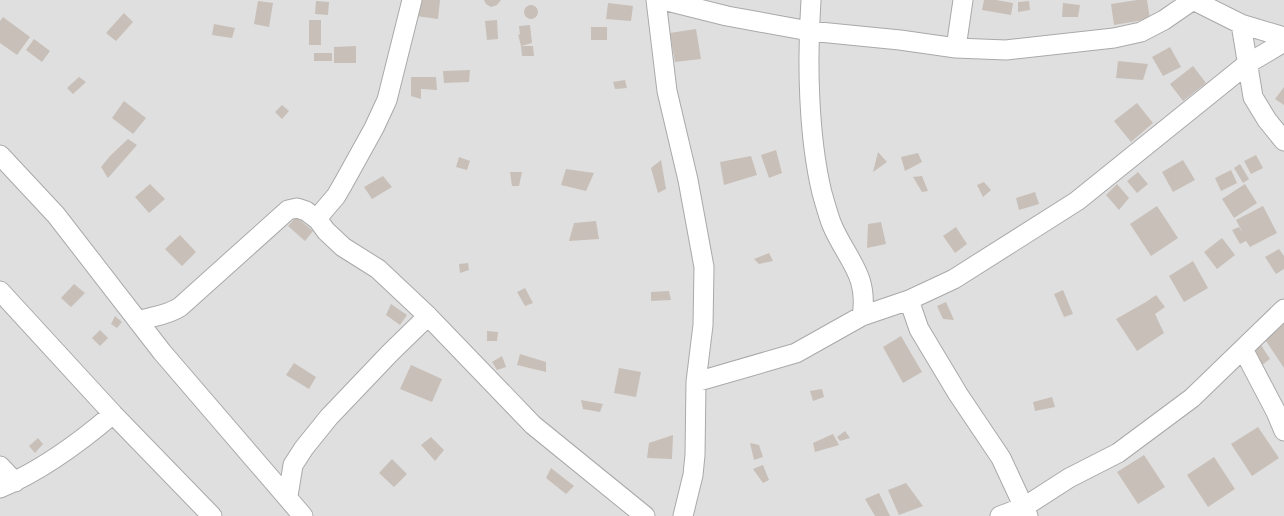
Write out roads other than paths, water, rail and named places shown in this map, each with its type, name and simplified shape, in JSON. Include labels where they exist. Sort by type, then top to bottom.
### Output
[{"type":"street","points":[[318,220],[319,216],[344,184],[387,100],[412,0]]},
{"type":"street","points":[[656,0],[667,91],[688,180],[704,267],[702,325],[696,382],[693,475],[683,516]]},
{"type":"street","points":[[662,0],[727,16],[809,30],[956,48],[1006,50],[1114,38],[1141,32],[1164,20],[1193,0],[1241,24],[1284,38]]},
{"type":"street","points":[[811,0],[809,30],[812,119],[816,163],[822,193],[832,225],[860,277],[865,301],[862,316]]},
{"type":"street","points":[[956,48],[963,0]]},
{"type":"street","points":[[1241,24],[1253,97],[1267,120],[1284,141]]},
{"type":"street","points":[[696,382],[796,353],[862,316],[909,300],[954,279],[1077,201],[1247,64],[1284,42]]},
{"type":"street","points":[[0,156],[56,215],[162,352],[288,496],[303,516]]},
{"type":"street","points":[[138,321],[149,317],[162,316],[186,303],[288,210],[297,208],[306,211],[318,220],[326,231],[343,247],[378,269],[428,316],[533,425],[645,516]]},
{"type":"street","points":[[0,291],[113,414],[212,516]]},
{"type":"street","points":[[909,300],[919,329],[958,394],[1001,458],[1026,511]]},
{"type":"street","points":[[1000,516],[1026,511],[1069,478],[1118,453],[1192,398],[1284,309]]},
{"type":"street","points":[[288,496],[293,465],[304,448],[329,417],[428,316]]},
{"type":"street","points":[[1243,349],[1284,431]]},
{"type":"street","points":[[0,466],[7,485],[46,464],[92,432],[113,414]]}]
